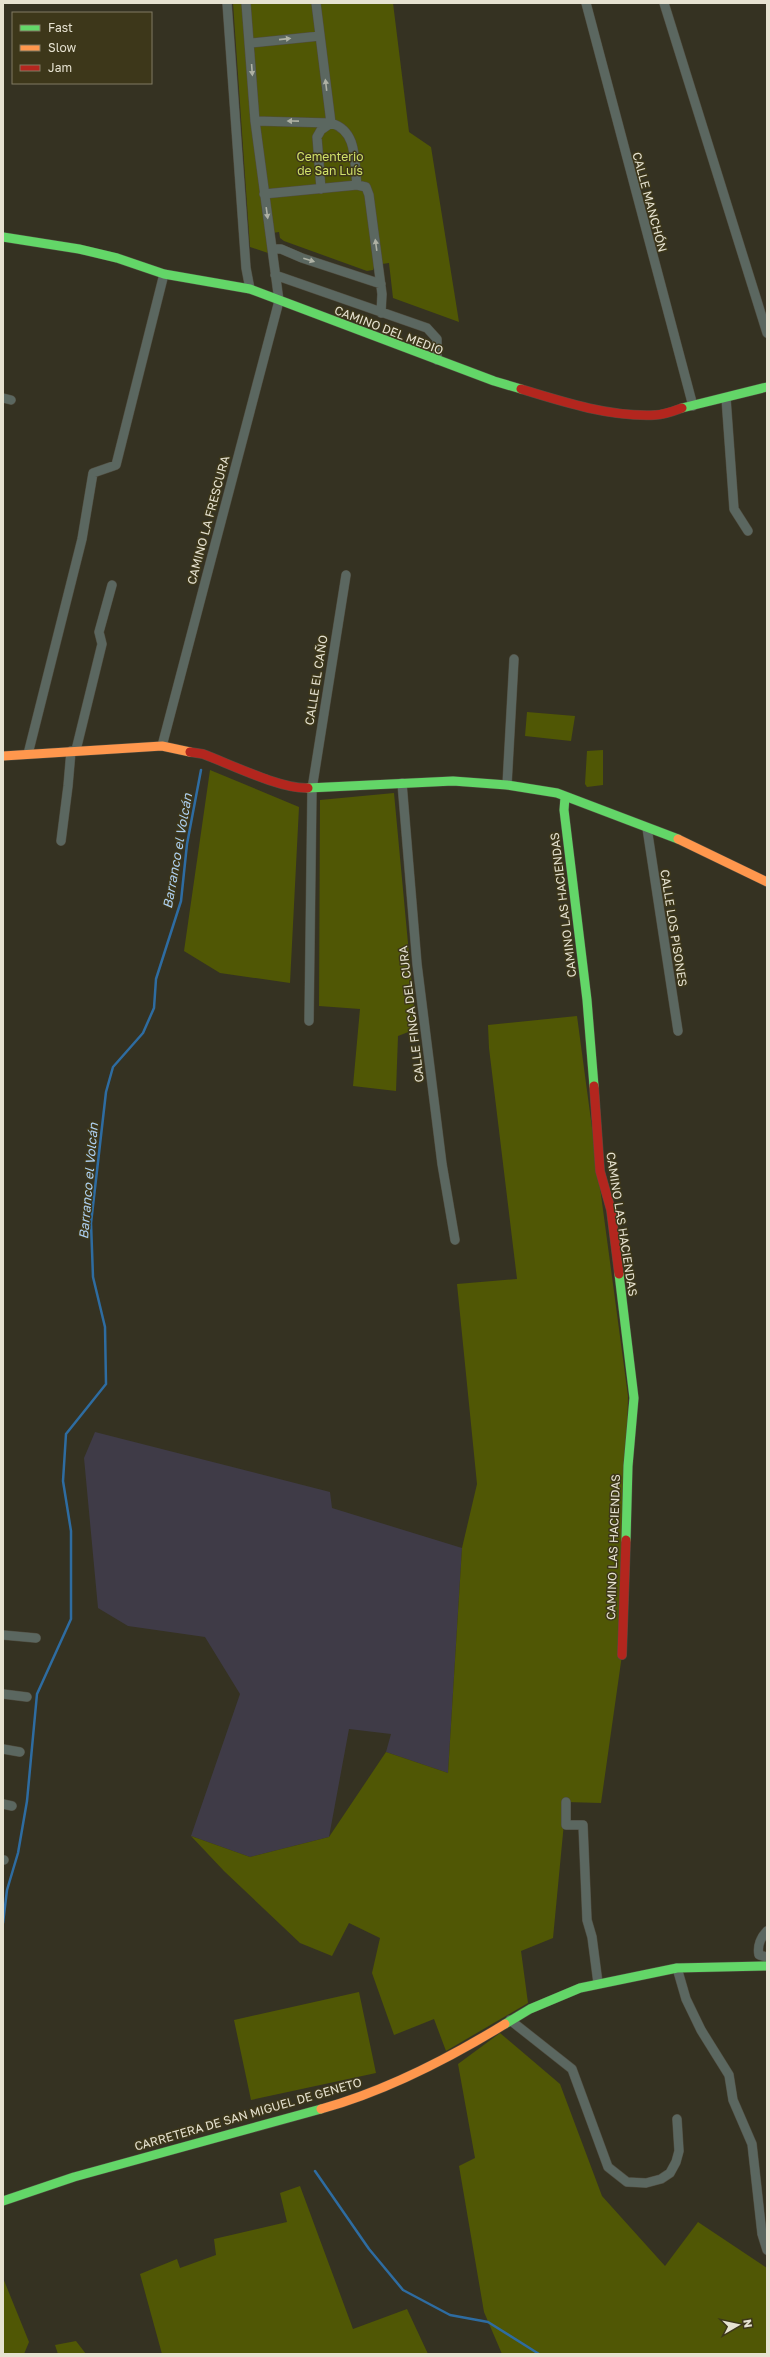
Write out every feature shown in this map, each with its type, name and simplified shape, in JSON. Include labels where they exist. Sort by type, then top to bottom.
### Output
[{"type":"street","points":[[227,3],[246,268],[250,289]]},
{"type":"street","points":[[246,3],[251,43],[256,121],[264,194],[279,301]]},
{"type":"street","points":[[316,3],[331,123]]},
{"type":"street","name":"CALLE MANCHÓN","points":[[586,3],[693,406]]},
{"type":"street","points":[[664,3],[767,333]]},
{"type":"street","points":[[251,43],[320,36]]},
{"type":"street","points":[[256,121],[331,123],[344,128],[351,139],[357,185]]},
{"type":"street","points":[[321,189],[317,137],[320,130],[331,123]]},
{"type":"street","points":[[264,194],[357,185],[366,187],[369,195],[381,284],[381,313]]},
{"type":"street","name":"CAMINO DEL MEDIO","points":[[3,237],[79,249],[117,258],[164,274],[250,289],[437,360],[529,393],[563,402],[620,413],[656,415],[767,387]]},
{"type":"street","points":[[272,249],[281,249],[302,258],[381,284]]},
{"type":"street","points":[[28,754],[82,539],[93,473],[116,465],[164,274]]},
{"type":"street","points":[[275,275],[427,328],[434,333],[437,339],[437,360]]},
{"type":"street","name":"CAMINO LA FRESCURA","points":[[162,746],[279,301]]},
{"type":"street","points":[[726,398],[734,509],[748,531]]},
{"type":"street","name":"CALLE EL CAÑO","points":[[309,1021],[312,789],[346,575]]},
{"type":"street","points":[[61,841],[73,751],[102,644],[99,632],[112,585]]},
{"type":"street","points":[[507,785],[514,660]]},
{"type":"street","points":[[3,756],[162,746],[203,754],[278,782],[312,789],[453,781],[534,788],[565,797],[691,844],[767,882]]},
{"type":"street","name":"CALLE FINCA DEL CURA","points":[[402,783],[417,964],[442,1164],[455,1240]]},
{"type":"street","name":"CAMINO LAS HACIENDAS","points":[[565,797],[564,810],[587,1000],[600,1171],[611,1210],[634,1398],[628,1466],[622,1655]]},
{"type":"street","name":"CALLE LOS PISONES","points":[[647,828],[678,1031]]},
{"type":"street","points":[[3,1635],[36,1638]]},
{"type":"street","points":[[3,1694],[27,1697]]},
{"type":"street","points":[[3,1749],[20,1752]]},
{"type":"street","points":[[566,1802],[566,1825],[583,1825],[586,1920],[592,1937],[598,1984]]},
{"type":"street","points":[[767,1931],[761,1938],[758,1951],[759,1955],[767,1957]]},
{"type":"street","name":"CARRETERA DE SAN MIGUEL DE GENETO","points":[[3,2201],[74,2177],[345,2102],[417,2072],[478,2041],[510,2020],[552,1998],[598,1984],[677,1968],[767,1966]]},
{"type":"street","points":[[677,1968],[686,1999],[698,2024],[728,2075],[733,2100],[752,2144],[762,2234],[767,2250]]},
{"type":"street","points":[[510,2020],[572,2069],[608,2168],[627,2182],[646,2183],[661,2179],[670,2173],[676,2162],[679,2151],[677,2119]]},
{"type":"shaded area","points":[[95,1432],[330,1492],[332,1508],[462,1548],[448,1773],[386,1752],[391,1734],[349,1729],[329,1837],[250,1857],[191,1836],[240,1694],[205,1637],[128,1626],[98,1608],[84,1458]]},
{"type":"green space","name":"Cementerio de San Luís","points":[[233,3],[393,3],[409,132],[431,147],[459,322],[393,298],[389,263],[375,265],[373,270],[367,271],[284,241],[280,238],[279,232],[266,234],[268,253],[250,247]]},
{"type":"green space","points":[[527,712],[575,716],[571,741],[525,736]]},
{"type":"green space","points":[[603,750],[603,785],[587,787],[585,784],[587,751]]},
{"type":"green space","points":[[210,770],[299,807],[290,983],[220,973],[184,951]]},
{"type":"green space","points":[[394,793],[416,1029],[398,1036],[396,1091],[353,1086],[360,1009],[319,1006],[320,800]]},
{"type":"green space","points":[[577,1016],[628,1396],[622,1655],[601,1803],[566,1802],[553,1938],[521,1951],[528,2003],[446,2051],[434,2019],[394,2035],[372,1973],[380,1938],[349,1923],[332,1956],[300,1943],[224,1871],[191,1836],[250,1857],[329,1837],[386,1752],[448,1773],[462,1548],[477,1484],[457,1284],[517,1279],[489,1048],[488,1025]]},
{"type":"green space","points":[[359,1992],[376,2073],[251,2100],[234,2020]]},
{"type":"green space","points":[[500,2033],[560,2084],[602,2196],[665,2266],[698,2222],[767,2268],[767,2354],[502,2354],[484,2312],[459,2166],[475,2158],[458,2064]]},
{"type":"green space","points":[[300,2186],[353,2329],[407,2309],[428,2354],[162,2354],[140,2274],[177,2259],[180,2268],[216,2255],[214,2239],[287,2222],[280,2193]]},
{"type":"green space","points":[[3,2278],[29,2342],[24,2354],[3,2354]]},
{"type":"green space","points":[[76,2341],[86,2354],[58,2354],[55,2345]]},
{"type":"waterway","name":"Barranco el Volcán","points":[[3,1923],[7,1890],[18,1853],[27,1801],[37,1694],[71,1619],[71,1531],[63,1481],[66,1434],[106,1384],[105,1327],[93,1277],[91,1223],[106,1092],[113,1067],[143,1033],[154,1008],[156,979],[181,901],[187,844],[201,770]]},
{"type":"waterway","points":[[315,2171],[369,2249],[403,2290],[450,2315],[488,2322],[539,2354]]},
{"type":"traffic: fast","points":[[3,237],[79,249],[117,258],[164,274],[250,289],[494,381],[521,389]]},
{"type":"traffic: fast","points":[[682,408],[767,387]]},
{"type":"traffic: fast","points":[[308,788],[453,781],[507,785],[557,793],[678,839]]},
{"type":"traffic: fast","points":[[565,797],[564,810],[587,1000],[594,1086]]},
{"type":"traffic: fast","points":[[619,1274],[634,1398],[628,1466],[626,1540]]},
{"type":"traffic: fast","points":[[505,2024],[530,2009],[580,1988],[677,1968],[767,1966]]},
{"type":"traffic: fast","points":[[3,2201],[74,2177],[321,2109]]},
{"type":"traffic: slow","points":[[3,756],[162,746],[190,752]]},
{"type":"traffic: slow","points":[[678,839],[767,882]]},
{"type":"traffic: slow","points":[[321,2109],[369,2093],[416,2073],[461,2050],[505,2024]]},
{"type":"traffic: jam","points":[[521,389],[587,408],[621,414],[658,415],[682,408]]},
{"type":"traffic: jam","points":[[190,752],[203,754],[284,785],[308,788]]},
{"type":"traffic: jam","points":[[594,1086],[600,1171],[611,1210],[619,1274]]},
{"type":"traffic: jam","points":[[622,1655],[626,1540]]}]
